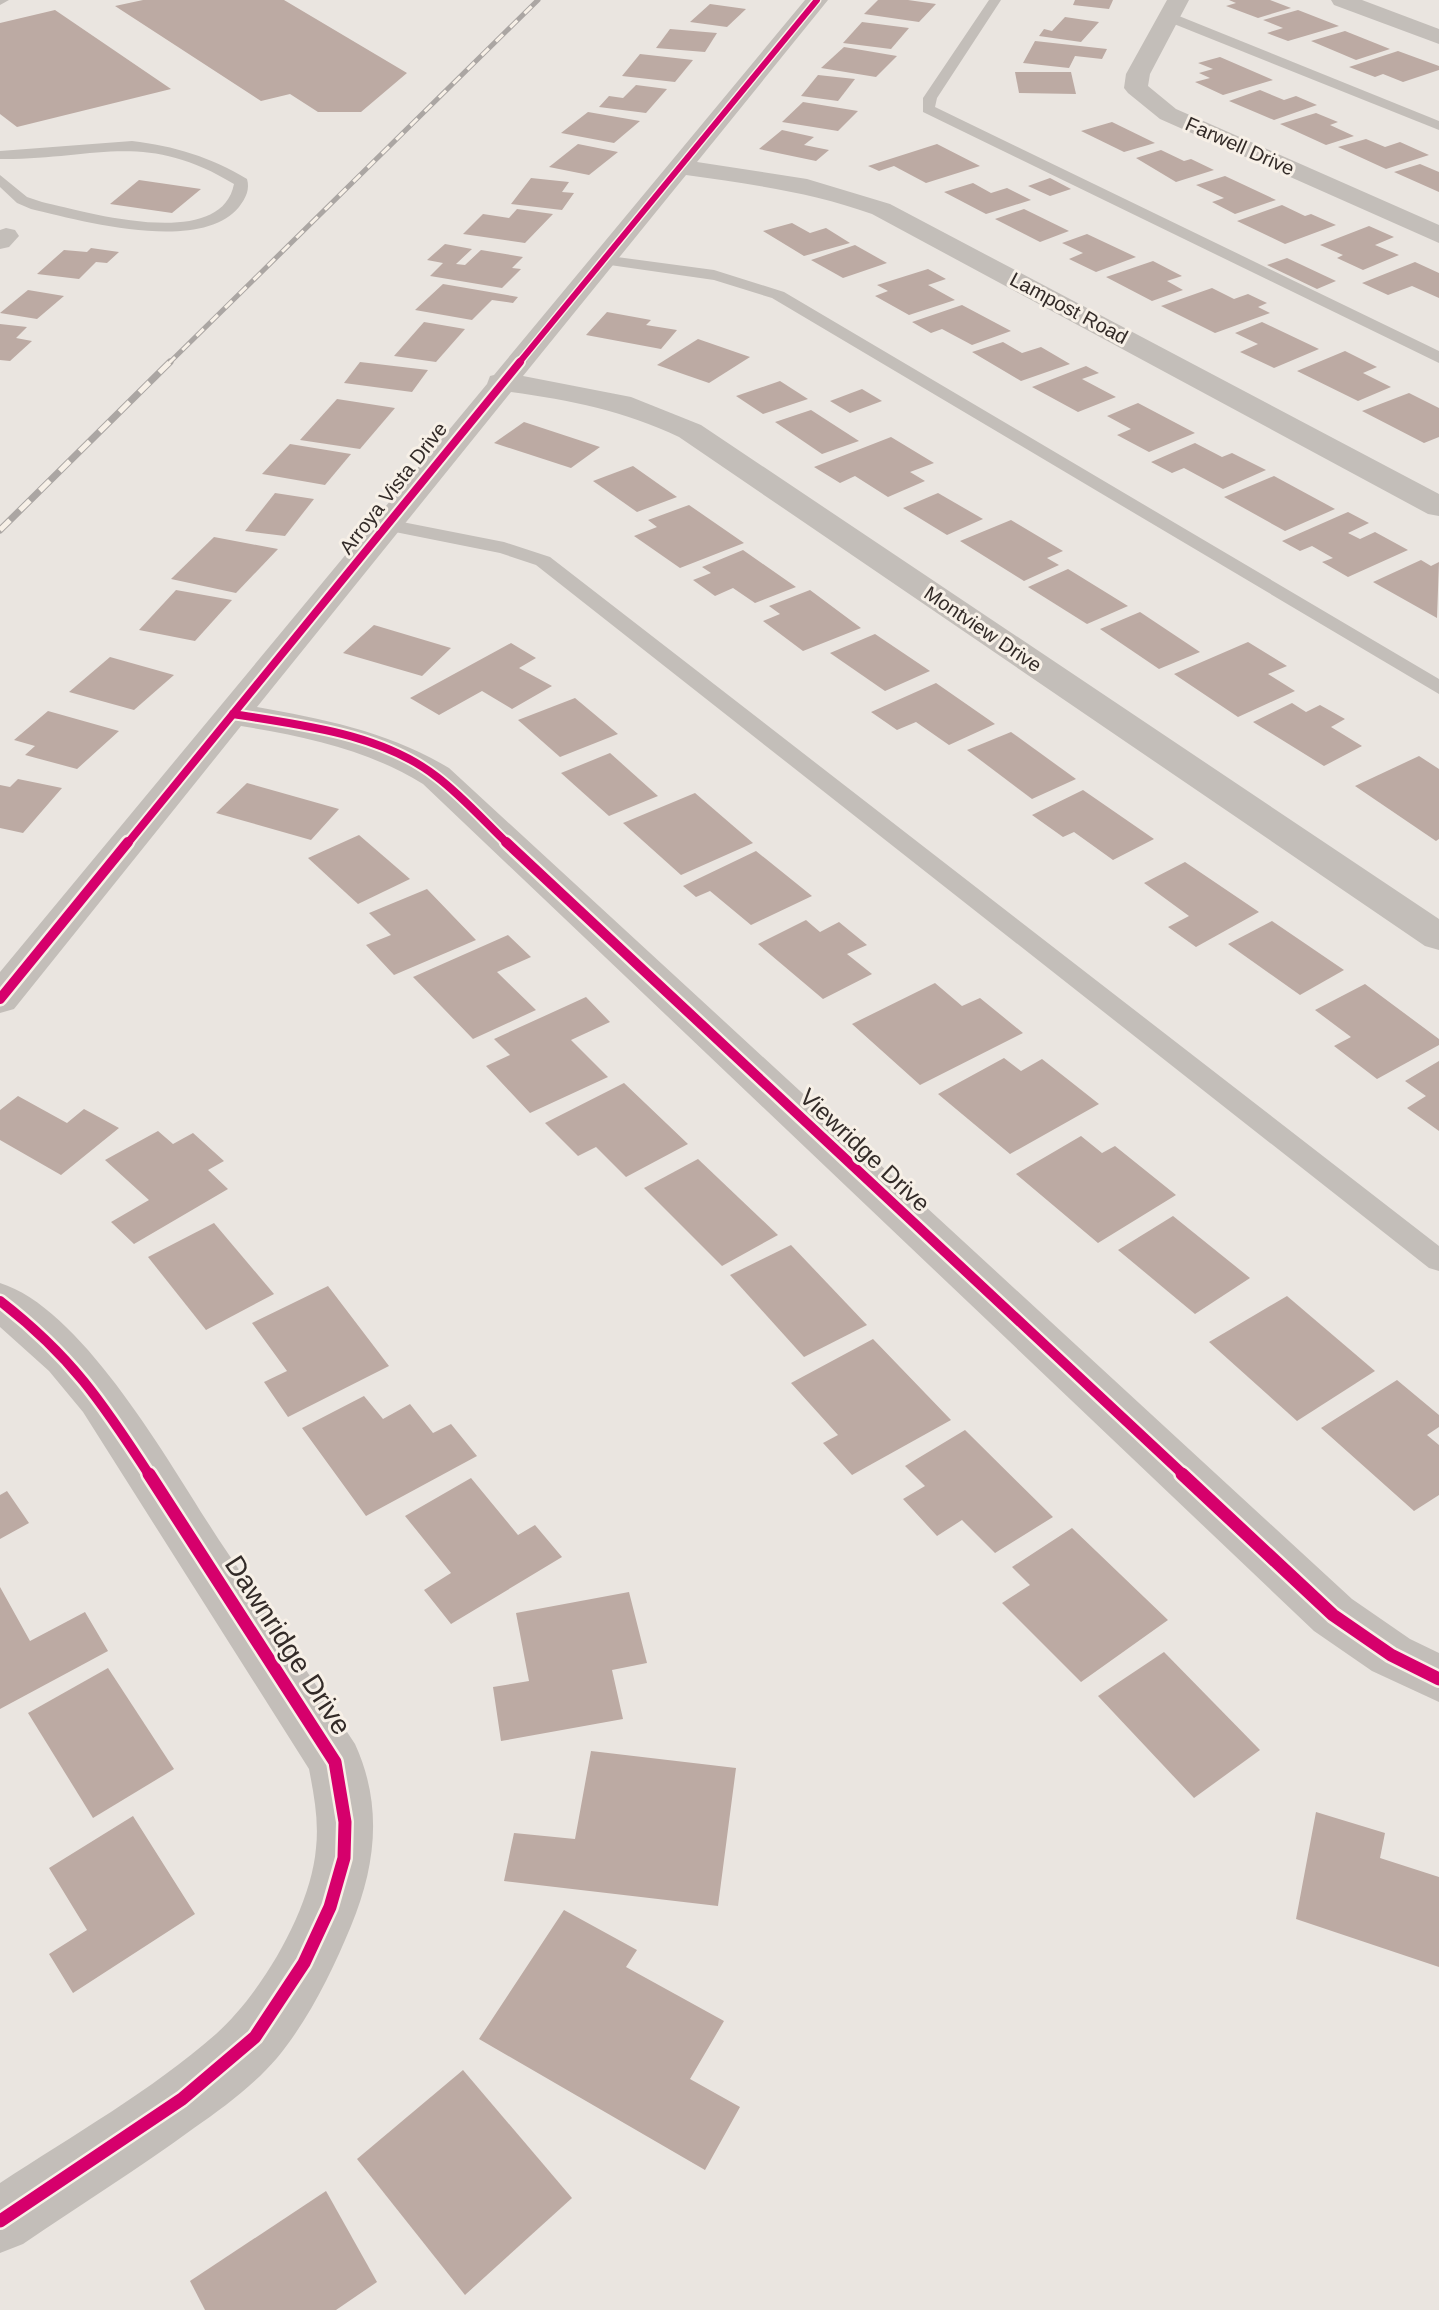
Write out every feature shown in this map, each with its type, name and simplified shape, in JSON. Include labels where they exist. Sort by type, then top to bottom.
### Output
[{"type":"street","name":"Arroya Vista Drive","points":[[0,999],[500,382],[817,0]]},
{"type":"street","points":[[1342,0],[1439,37]]},
{"type":"street","name":"Farwell Drive","points":[[1174,8],[1138,74],[1136,88],[1149,101],[1168,114],[1439,235]]},
{"type":"street","name":"Lampost Road","points":[[679,167],[797,183],[844,194],[881,209],[1439,507]]},
{"type":"street","name":"Montview Drive","points":[[500,382],[576,391],[619,401],[657,414],[690,431],[1439,937]]},
{"type":"street","name":"Viewridge Drive","points":[[233,714],[307,727],[379,745],[436,776],[1333,1615],[1391,1655],[1439,1679]]},
{"type":"street","name":"Dawnridge Drive","points":[[0,1301],[47,1337],[75,1366],[100,1399],[335,1762],[345,1805],[344,1858],[320,1931],[287,1993],[241,2052],[180,2099],[0,2221]]},
{"type":"lane","points":[[995,0],[930,98],[928,109],[1439,358]]},
{"type":"lane","points":[[1174,8],[1439,126]]},
{"type":"lane","points":[[0,155],[95,146],[153,148],[222,168],[242,182],[242,196],[235,205],[219,215],[191,224],[154,228],[42,206],[21,199],[0,179]]},
{"type":"lane","points":[[602,260],[729,277],[753,283],[778,295],[1439,688]]},
{"type":"lane","points":[[387,525],[504,548],[543,561],[1439,1261]]},
{"type":"building","points":[[143,0],[284,0],[407,73],[361,112],[318,112],[290,94],[261,101],[115,6]]},
{"type":"building","points":[[878,0],[936,4],[919,22],[864,14]]},
{"type":"building","points":[[1075,0],[1113,0],[1109,9],[1073,5]]},
{"type":"building","points":[[1229,0],[1270,0],[1291,8],[1258,18],[1226,6],[1236,3]]},
{"type":"building","points":[[710,4],[746,9],[727,27],[690,22]]},
{"type":"building","points":[[55,10],[171,89],[17,127],[0,114],[0,23]]},
{"type":"building","points":[[1298,10],[1339,26],[1288,41],[1267,33],[1283,28],[1263,20]]},
{"type":"building","points":[[1065,17],[1099,22],[1081,42],[1039,36],[1044,29],[1052,31]]},
{"type":"building","points":[[862,22],[909,28],[891,49],[843,43]]},
{"type":"building","points":[[670,29],[717,33],[705,52],[656,48]]},
{"type":"building","points":[[1345,31],[1390,49],[1356,60],[1311,41]]},
{"type":"building","points":[[1035,41],[1107,49],[1102,59],[1075,56],[1069,68],[1023,63]]},
{"type":"building","points":[[844,47],[897,56],[876,77],[821,68]]},
{"type":"building","points":[[1398,51],[1439,66],[1439,70],[1403,82],[1383,74],[1375,77],[1349,67]]},
{"type":"building","points":[[640,54],[693,60],[675,82],[622,76]]},
{"type":"building","points":[[1220,57],[1273,80],[1223,95],[1195,82],[1210,78],[1199,73],[1213,69],[1198,63]]},
{"type":"building","points":[[1015,72],[1071,72],[1076,94],[1019,93]]},
{"type":"building","points":[[818,75],[855,79],[838,101],[801,96]]},
{"type":"building","points":[[636,85],[667,89],[646,113],[599,107],[609,96],[623,98]]},
{"type":"building","points":[[1260,90],[1284,100],[1296,96],[1317,105],[1274,120],[1229,101]]},
{"type":"building","points":[[803,102],[858,111],[838,131],[782,122]]},
{"type":"building","points":[[588,112],[640,121],[614,143],[561,133]]},
{"type":"building","points":[[1316,113],[1338,122],[1330,125],[1354,136],[1326,145],[1280,124]]},
{"type":"building","points":[[1112,122],[1155,143],[1124,152],[1081,131]]},
{"type":"building","points":[[782,130],[814,137],[804,145],[829,150],[816,161],[759,149]]},
{"type":"building","points":[[1366,139],[1385,147],[1400,142],[1429,155],[1386,169],[1338,147]]},
{"type":"building","points":[[578,144],[618,152],[589,175],[549,167]]},
{"type":"building","points":[[937,144],[980,166],[926,183],[894,166],[879,171],[868,166]]},
{"type":"building","points":[[1161,150],[1214,170],[1176,182],[1136,158]]},
{"type":"building","points":[[1420,164],[1439,172],[1439,192],[1394,172]]},
{"type":"building","points":[[1225,176],[1276,200],[1235,214],[1212,202],[1224,198],[1196,185]]},
{"type":"building","points":[[531,178],[569,182],[562,192],[574,193],[562,210],[511,204]]},
{"type":"building","points":[[1050,178],[1071,189],[1050,196],[1028,186]]},
{"type":"building","points":[[139,180],[201,189],[172,213],[110,204]]},
{"type":"building","points":[[973,183],[991,193],[1007,188],[1031,200],[986,214],[944,192]]},
{"type":"building","points":[[1282,205],[1336,225],[1285,244],[1237,221]]},
{"type":"building","points":[[517,209],[553,214],[525,243],[463,234],[483,214],[509,218]]},
{"type":"building","points":[[1024,209],[1069,231],[1040,242],[995,219]]},
{"type":"building","points":[[792,223],[810,233],[826,228],[850,243],[804,256],[763,231]]},
{"type":"building","points":[[1369,226],[1394,237],[1375,245],[1399,255],[1363,270],[1337,258],[1343,255],[1320,245]]},
{"type":"building","points":[[1087,234],[1136,257],[1096,272],[1069,259],[1083,253],[1062,243]]},
{"type":"building","points":[[445,244],[472,249],[456,264],[465,265],[481,250],[523,257],[512,268],[521,269],[502,288],[430,276],[443,263],[427,260]]},
{"type":"building","points":[[855,245],[887,263],[843,278],[811,260]]},
{"type":"building","points":[[91,248],[119,252],[107,263],[96,262],[79,279],[37,274],[64,250],[87,252]]},
{"type":"building","points":[[1287,258],[1336,281],[1317,289],[1267,265]]},
{"type":"building","points":[[1153,261],[1182,276],[1167,281],[1183,290],[1152,301],[1106,277]]},
{"type":"building","points":[[1415,262],[1439,273],[1439,298],[1412,286],[1388,295],[1362,283]]},
{"type":"building","points":[[928,269],[946,279],[928,285],[955,300],[909,315],[875,296],[888,291],[877,285]]},
{"type":"building","points":[[443,284],[518,297],[513,303],[492,300],[472,320],[415,310]]},
{"type":"building","points":[[1212,288],[1234,299],[1248,294],[1267,303],[1258,307],[1270,313],[1215,333],[1161,306]]},
{"type":"building","points":[[28,290],[64,296],[37,319],[0,313]]},
{"type":"building","points":[[962,305],[1011,331],[972,345],[942,329],[931,333],[912,322]]},
{"type":"building","points":[[607,312],[651,320],[646,325],[677,330],[661,349],[586,335]]},
{"type":"building","points":[[424,322],[465,329],[436,362],[394,356]]},
{"type":"building","points":[[1262,322],[1319,349],[1274,368],[1240,352],[1258,344],[1235,333]]},
{"type":"building","points":[[0,324],[27,327],[16,338],[32,341],[10,361],[0,360]]},
{"type":"building","points":[[698,339],[750,357],[709,383],[657,365]]},
{"type":"building","points":[[1003,342],[1022,353],[1041,347],[1070,364],[1021,381],[972,352]]},
{"type":"building","points":[[1345,351],[1377,367],[1363,373],[1391,387],[1358,401],[1297,371]]},
{"type":"building","points":[[360,362],[428,370],[412,392],[344,383]]},
{"type":"building","points":[[1086,366],[1099,373],[1082,379],[1116,397],[1078,412],[1032,387]]},
{"type":"building","points":[[780,381],[808,399],[763,414],[736,396]]},
{"type":"building","points":[[862,389],[882,401],[850,413],[830,401]]},
{"type":"building","points":[[1409,393],[1439,408],[1439,437],[1424,443],[1362,411]]},
{"type":"building","points":[[337,399],[395,408],[360,449],[300,440]]},
{"type":"building","points":[[1138,403],[1195,433],[1149,452],[1117,435],[1131,429],[1107,416]]},
{"type":"building","points":[[811,410],[859,441],[822,454],[775,422]]},
{"type":"building","points":[[524,422],[600,447],[571,468],[494,443]]},
{"type":"building","points":[[891,437],[934,463],[910,472],[925,481],[888,497],[855,476],[840,483],[814,467]]},
{"type":"building","points":[[1195,443],[1222,457],[1232,453],[1266,470],[1223,489],[1184,468],[1172,473],[1151,462]]},
{"type":"building","points":[[290,444],[351,454],[325,485],[262,474]]},
{"type":"building","points":[[633,466],[677,497],[637,512],[593,481]]},
{"type":"building","points":[[1274,476],[1335,509],[1285,531],[1224,497]]},
{"type":"building","points":[[275,493],[314,499],[285,536],[245,531]]},
{"type":"building","points":[[938,493],[983,519],[947,535],[903,508]]},
{"type":"building","points":[[689,505],[744,543],[680,568],[634,536],[657,527],[648,520]]},
{"type":"building","points":[[1348,512],[1369,523],[1348,533],[1360,539],[1375,532],[1408,550],[1348,577],[1322,562],[1333,558],[1312,546],[1300,551],[1282,541]]},
{"type":"building","points":[[1011,520],[1063,551],[1047,558],[1059,565],[1024,581],[960,541]]},
{"type":"building","points":[[214,537],[278,549],[236,593],[171,579]]},
{"type":"building","points":[[743,550],[796,587],[755,603],[733,588],[715,596],[693,580],[711,573],[702,567]]},
{"type":"building","points":[[1421,560],[1431,566],[1439,562],[1437,618],[1373,582]]},
{"type":"building","points":[[1068,569],[1128,606],[1087,624],[1028,587]]},
{"type":"building","points":[[176,590],[232,600],[195,641],[139,630]]},
{"type":"building","points":[[810,590],[861,628],[803,651],[763,621],[780,614],[769,606]]},
{"type":"building","points":[[1140,612],[1200,652],[1159,669],[1100,629]]},
{"type":"building","points":[[374,625],[451,648],[422,676],[343,653]]},
{"type":"building","points":[[875,634],[930,671],[885,691],[830,653]]},
{"type":"building","points":[[1248,642],[1287,666],[1268,674],[1295,691],[1238,717],[1174,674]]},
{"type":"building","points":[[511,643],[536,658],[519,668],[552,686],[512,709],[482,691],[439,715],[410,698]]},
{"type":"building","points":[[110,657],[174,675],[134,710],[69,692]]},
{"type":"building","points":[[936,683],[995,724],[949,745],[916,722],[897,730],[871,712]]},
{"type":"building","points":[[575,698],[618,734],[560,757],[518,720]]},
{"type":"building","points":[[1292,703],[1306,712],[1320,705],[1345,719],[1331,727],[1362,746],[1324,766],[1253,722]]},
{"type":"building","points":[[48,711],[119,731],[77,769],[25,755],[35,746],[14,740]]},
{"type":"building","points":[[1011,732],[1076,779],[1032,799],[967,750]]},
{"type":"building","points":[[610,753],[658,796],[609,816],[561,773]]},
{"type":"building","points":[[1419,756],[1439,769],[1439,839],[1436,841],[1355,786]]},
{"type":"building","points":[[18,779],[62,788],[23,833],[0,828],[0,785],[10,787]]},
{"type":"building","points":[[247,783],[339,809],[311,840],[216,813]]},
{"type":"building","points":[[1083,790],[1154,839],[1113,860],[1074,832],[1063,837],[1032,815]]},
{"type":"building","points":[[695,793],[753,843],[681,875],[623,823]]},
{"type":"building","points":[[359,835],[410,879],[358,904],[308,858]]},
{"type":"building","points":[[756,851],[812,896],[751,925],[710,891],[696,897],[683,886]]},
{"type":"building","points":[[1185,862],[1259,912],[1196,947],[1168,927],[1189,916],[1144,883]]},
{"type":"building","points":[[427,889],[476,940],[394,975],[366,945],[391,935],[369,913]]},
{"type":"building","points":[[806,920],[820,932],[839,922],[867,945],[847,954],[872,974],[823,999],[758,944]]},
{"type":"building","points":[[1272,921],[1344,970],[1300,995],[1228,944]]},
{"type":"building","points":[[508,935],[531,957],[497,972],[536,1010],[473,1039],[413,977]]},
{"type":"building","points":[[935,983],[962,1006],[980,998],[1023,1033],[920,1085],[852,1024]]},
{"type":"building","points":[[1365,984],[1439,1039],[1439,1045],[1377,1079],[1334,1046],[1351,1037],[1315,1010]]},
{"type":"building","points":[[586,997],[610,1022],[571,1040],[608,1077],[530,1113],[486,1066],[510,1055],[494,1039]]},
{"type":"building","points":[[1004,1058],[1021,1071],[1042,1059],[1099,1104],[1010,1154],[938,1094]]},
{"type":"building","points":[[1439,1061],[1439,1131],[1407,1108],[1426,1096],[1405,1081]]},
{"type":"building","points":[[624,1083],[688,1144],[626,1177],[596,1147],[578,1156],[545,1123]]},
{"type":"building","points":[[18,1096],[67,1123],[84,1109],[119,1128],[61,1175],[0,1140],[0,1110]]},
{"type":"building","points":[[158,1131],[173,1144],[193,1133],[224,1161],[208,1170],[228,1189],[134,1244],[111,1222],[149,1200],[105,1160]]},
{"type":"building","points":[[1081,1136],[1102,1153],[1115,1146],[1176,1195],[1098,1243],[1016,1174]]},
{"type":"building","points":[[698,1159],[778,1235],[722,1266],[644,1188]]},
{"type":"building","points":[[1173,1216],[1250,1278],[1195,1314],[1118,1250]]},
{"type":"building","points":[[214,1223],[274,1294],[206,1330],[148,1257]]},
{"type":"building","points":[[791,1245],[867,1325],[804,1357],[730,1275]]},
{"type":"building","points":[[328,1286],[389,1366],[288,1417],[264,1382],[287,1371],[252,1323]]},
{"type":"building","points":[[1287,1296],[1375,1371],[1297,1421],[1209,1342]]},
{"type":"building","points":[[873,1339],[951,1420],[852,1475],[823,1443],[838,1435],[791,1383]]},
{"type":"building","points":[[1397,1380],[1439,1415],[1439,1427],[1427,1435],[1439,1445],[1439,1495],[1414,1511],[1321,1428]]},
{"type":"building","points":[[364,1396],[383,1419],[410,1404],[433,1433],[451,1424],[477,1456],[366,1516],[302,1428]]},
{"type":"building","points":[[965,1430],[1053,1517],[995,1553],[962,1520],[937,1536],[903,1499],[925,1486],[905,1466]]},
{"type":"building","points":[[471,1478],[518,1535],[535,1525],[562,1557],[451,1624],[424,1590],[451,1573],[405,1516]]},
{"type":"building","points":[[7,1491],[29,1523],[0,1539],[0,1495]]},
{"type":"building","points":[[1072,1528],[1168,1620],[1081,1682],[1002,1603],[1030,1585],[1012,1567]]},
{"type":"building","points":[[0,1587],[30,1641],[85,1612],[108,1651],[0,1709]]},
{"type":"building","points":[[629,1592],[647,1663],[612,1670],[623,1719],[501,1741],[493,1687],[529,1681],[516,1613]]},
{"type":"building","points":[[1164,1652],[1260,1750],[1194,1798],[1098,1696]]},
{"type":"building","points":[[108,1668],[174,1769],[93,1818],[28,1713]]},
{"type":"building","points":[[591,1751],[736,1768],[718,1906],[504,1881],[514,1833],[575,1839]]},
{"type":"building","points":[[1316,1812],[1385,1833],[1380,1858],[1439,1877],[1439,1967],[1296,1919]]},
{"type":"building","points":[[133,1816],[195,1914],[73,1993],[49,1954],[87,1930],[49,1868]]},
{"type":"building","points":[[564,1910],[637,1950],[626,1967],[724,2021],[690,2079],[740,2107],[705,2170],[479,2039]]},
{"type":"building","points":[[463,2070],[572,2198],[465,2295],[357,2159]]},
{"type":"building","points":[[326,2191],[377,2282],[336,2310],[205,2310],[190,2281]]},
{"type":"railway","points":[[168,364],[538,0]]},
{"type":"railway","points":[[0,530],[170,362]]},
{"type":"cycle path","points":[[0,999],[817,0]]},
{"type":"cycle path","points":[[233,714],[339,734],[389,751],[436,776],[1333,1615],[1391,1655],[1439,1679]]},
{"type":"cycle path","points":[[0,1301],[54,1346],[100,1399],[335,1762],[346,1834],[339,1881],[318,1934],[288,1990],[255,2037],[239,2054],[182,2099],[0,2221]]}]
